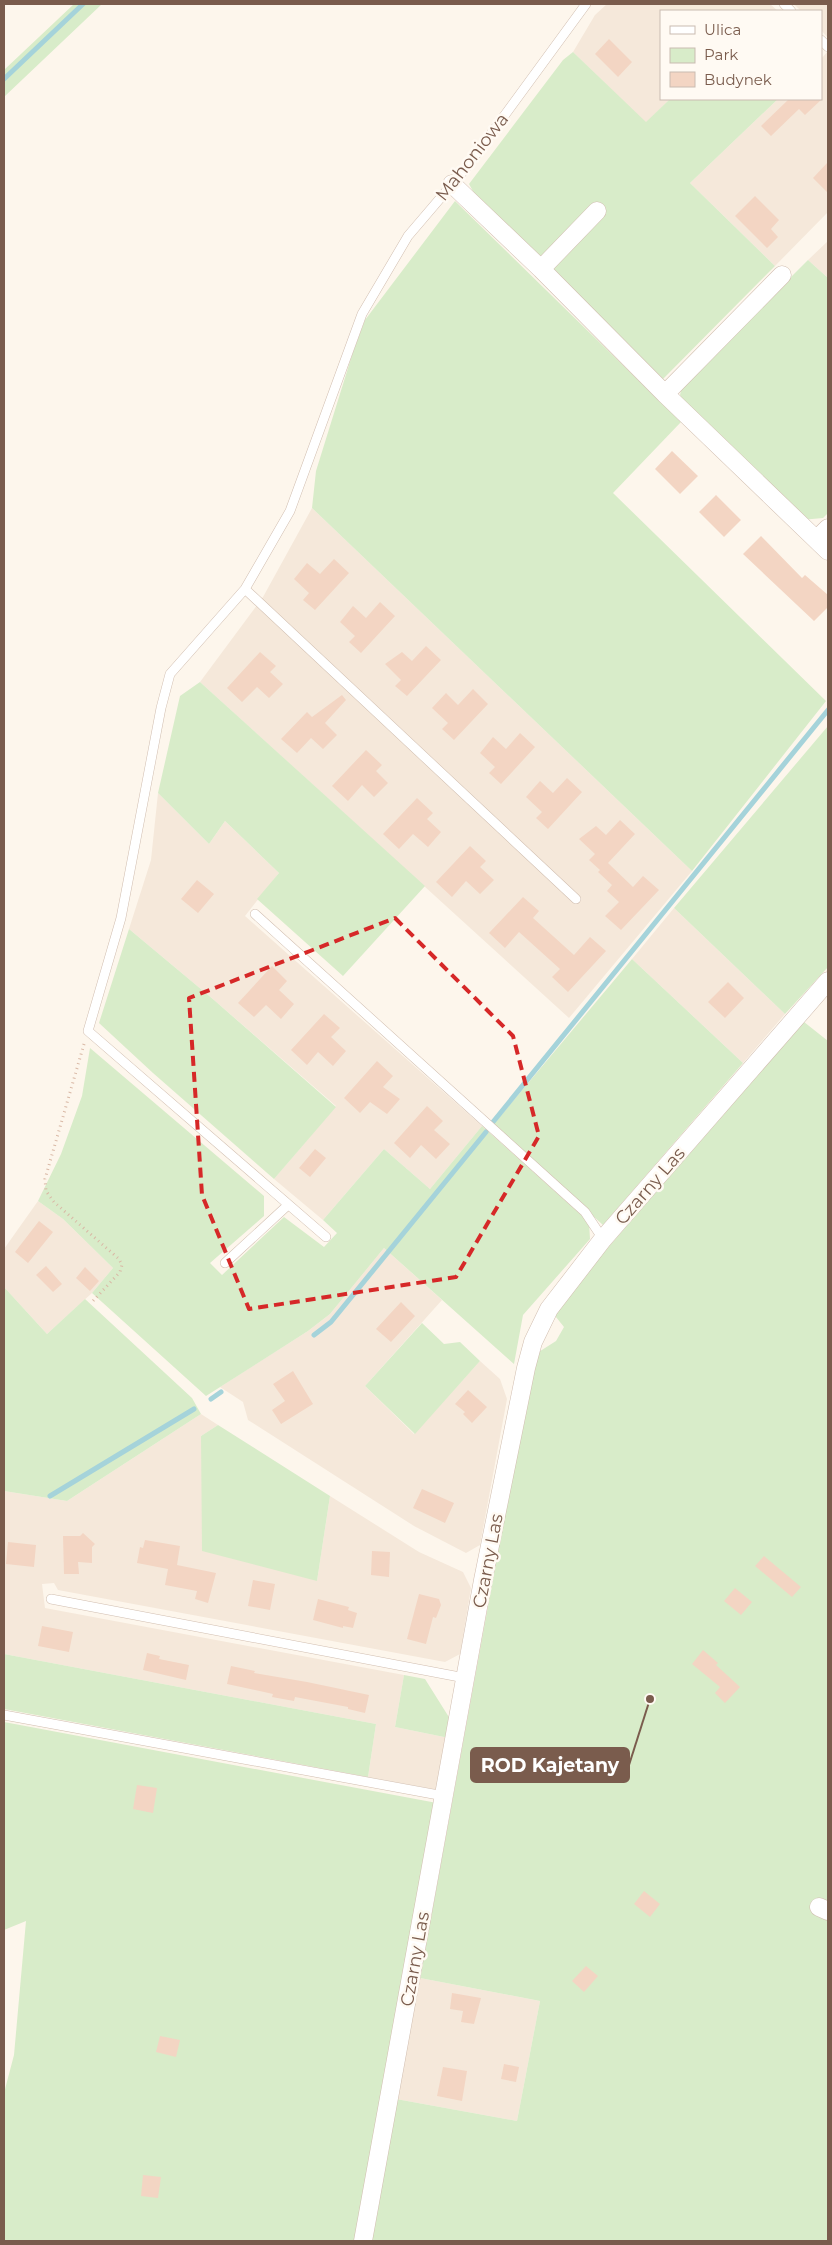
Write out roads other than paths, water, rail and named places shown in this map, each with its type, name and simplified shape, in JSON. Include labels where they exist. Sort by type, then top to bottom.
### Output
[{"type":"street","points":[[452,184],[541,269],[665,394],[824,539]]},
{"type":"street","points":[[541,269],[597,212]]},
{"type":"street","points":[[665,394],[782,275]]},
{"type":"street","name":"Czarny Las","points":[[364,2241],[465,1678],[526,1368],[533,1342],[549,1309],[604,1239],[828,981]]},
{"type":"lane","name":"Mahoniowa","points":[[288,1205],[88,1031],[121,918],[150,778],[161,708],[170,674],[245,589],[290,512],[362,314],[408,236],[475,156],[586,4]]},
{"type":"lane","points":[[245,589],[576,899]]},
{"type":"lane","points":[[255,914],[585,1212],[604,1239]]},
{"type":"lane","points":[[225,1263],[288,1205],[326,1237]]},
{"type":"lane","points":[[51,1599],[465,1678]]},
{"type":"lane","points":[[4,1715],[444,1796]]},
{"type":"waterway","points":[[4,79],[83,4]]},
{"type":"waterway","points":[[493,1122],[828,710]]},
{"type":"waterway","points":[[314,1335],[331,1322],[486,1132]]},
{"type":"waterway","points":[[211,1399],[221,1392]]},
{"type":"waterway","points":[[50,1496],[194,1409]]},
{"type":"place","name":"ROD Kajetany","points":[[650,1699]]}]
